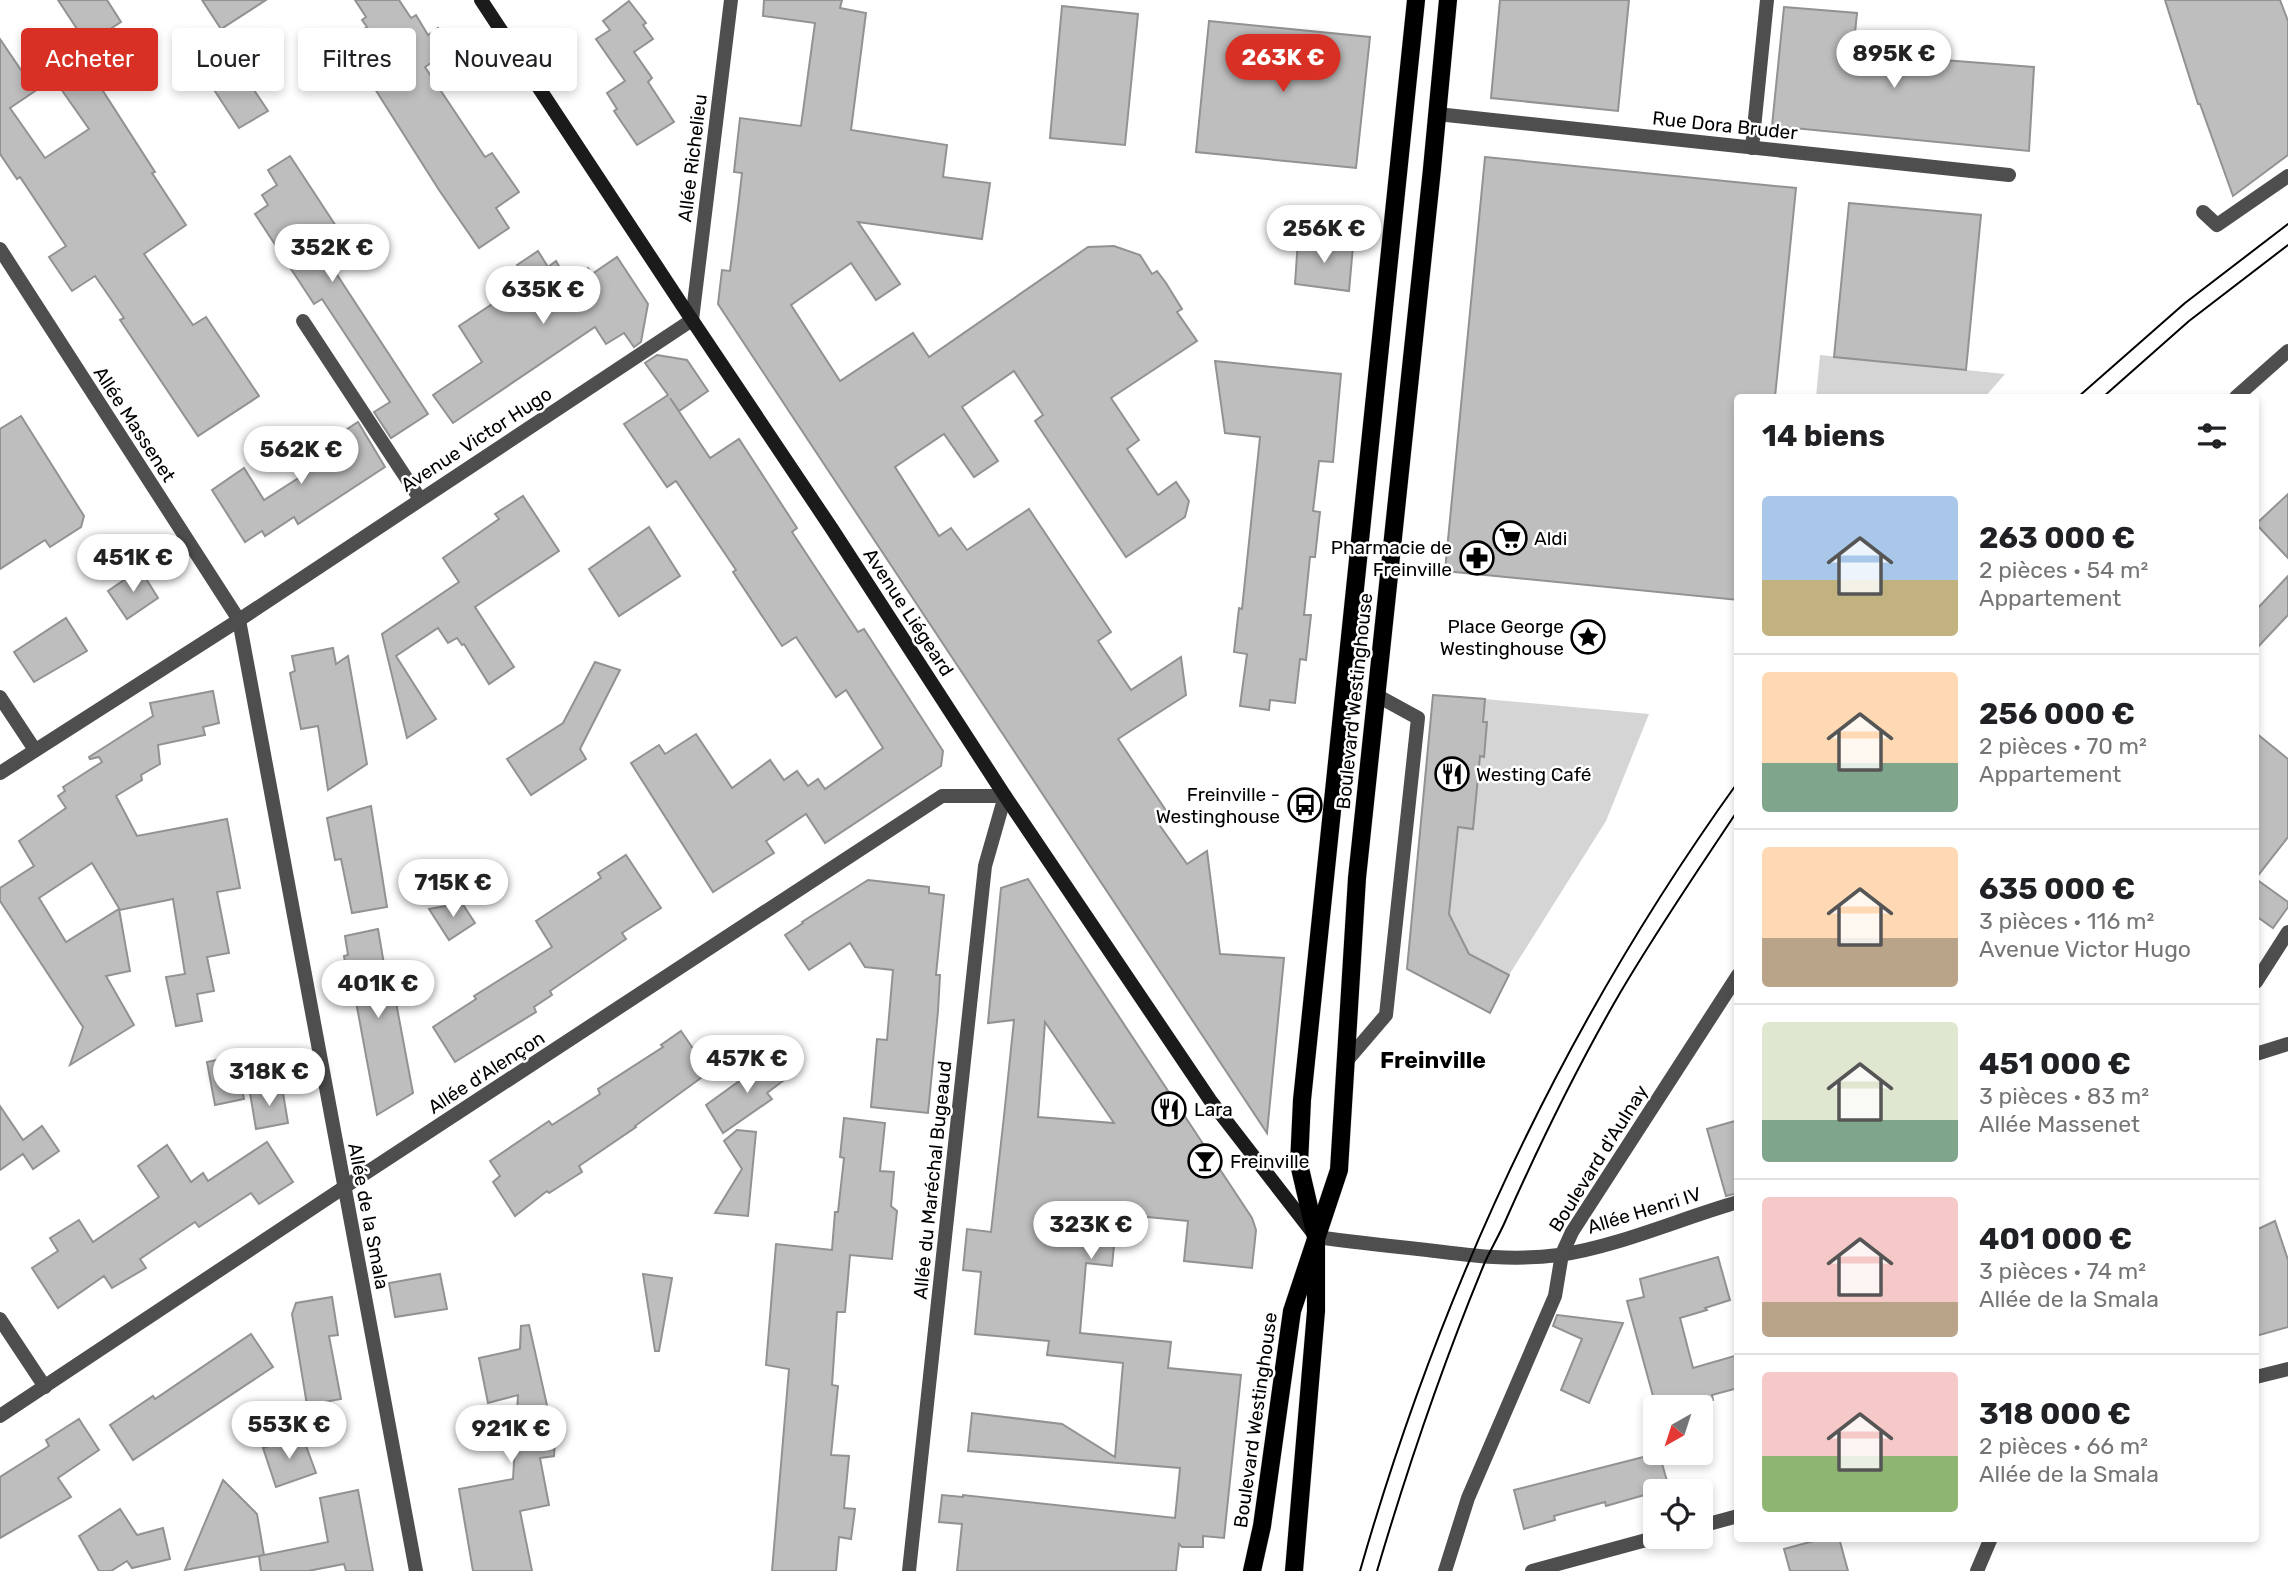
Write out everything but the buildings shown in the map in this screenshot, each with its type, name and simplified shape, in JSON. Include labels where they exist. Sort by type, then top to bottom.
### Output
[{"type":"main road","name":"Boulevard Westinghouse","points":[[1294,1571],[1316,1311],[1316,1237],[1299,1164],[1302,1100],[1416,0]]},
{"type":"main road","name":"Boulevard Westinghouse","points":[[1252,1571],[1262,1526],[1292,1311],[1339,1170],[1357,878],[1448,0]]},
{"type":"street","name":"Avenue Liégeard","points":[[481,0],[832,529],[1005,796],[1210,1100],[1316,1237]]},
{"type":"street","name":"Allée Richelieu","points":[[692,320],[731,0]]},
{"type":"street","points":[[1752,148],[1767,0]]},
{"type":"street","name":"Rue Dora Bruder","points":[[1437,114],[2009,175]]},
{"type":"street","points":[[2203,212],[2217,225],[2288,176]]},
{"type":"street","name":"Allée Massenet","points":[[0,249],[239,620]]},
{"type":"street","name":"Avenue Victor Hugo","points":[[0,773],[239,620],[692,320]]},
{"type":"street","points":[[303,321],[420,499]]},
{"type":"street","points":[[2239,394],[2288,351]]},
{"type":"street","name":"Allée de la Smala","points":[[239,620],[416,1571]]},
{"type":"street","points":[[1344,1064],[1386,1015],[1418,718],[1376,695]]},
{"type":"street","points":[[0,696],[35,750]]},
{"type":"street","name":"Allée d'Alençon","points":[[0,1416],[942,796],[1005,796]]},
{"type":"street","name":"Allée du Maréchal Bugeaud","points":[[909,1571],[985,866],[1005,796]]},
{"type":"street","points":[[2259,977],[2288,932]]},
{"type":"street","name":"Boulevard d'Aulnay","points":[[1445,1571],[1468,1498],[1555,1296],[1562,1254],[1590,1202],[1734,981]]},
{"type":"street","points":[[2259,1053],[2288,1044]]},
{"type":"street","name":"Allée Henri IV","points":[[1316,1237],[1487,1258],[1526,1258],[1562,1254],[1619,1242],[1665,1224],[1734,1203]]},
{"type":"street","points":[[0,1318],[45,1387]]},
{"type":"street","points":[[2259,1376],[2288,1369]]},
{"type":"street","points":[[1713,1523],[1734,1517]]},
{"type":"street","points":[[1532,1571],[1643,1541]]},
{"type":"street","points":[[1977,1571],[1989,1542]]},
{"type":"shaded area","points":[[1820,355],[2005,374],[1988,394],[1816,394]]},
{"type":"shaded area","points":[[1485,699],[1649,714],[1606,821],[1509,975],[1458,947],[1464,943],[1455,926],[1448,929],[1458,827],[1473,829],[1480,756],[1484,756],[1487,723],[1483,722]]},
{"type":"tram line","points":[[2081,394],[2185,303],[2288,224]]},
{"type":"tram line","points":[[2106,394],[2189,321],[2288,245]]},
{"type":"tram line","points":[[1360,1571],[1392,1466],[1429,1362],[1470,1260],[1515,1160],[1564,1062],[1618,966],[1676,873],[1734,788]]},
{"type":"tram line","points":[[1377,1571],[1441,1376],[1485,1262],[1604,1021],[1663,923],[1734,816]]},
{"type":"place","name":"Aldi","points":[[1510,538]]},
{"type":"place","name":"Pharmacie de Freinville","points":[[1477,558]]},
{"type":"place","name":"Place George Westinghouse","points":[[1588,637]]},
{"type":"place","name":"Westing Café","points":[[1452,774]]},
{"type":"place","name":"Freinville - Westinghouse","points":[[1305,805]]},
{"type":"place","name":"Lara","points":[[1169,1109]]},
{"type":"place","name":"Freinville","points":[[1205,1161]]},
{"type":"district","name":"Freinville","points":[[1433,1060]]}]
